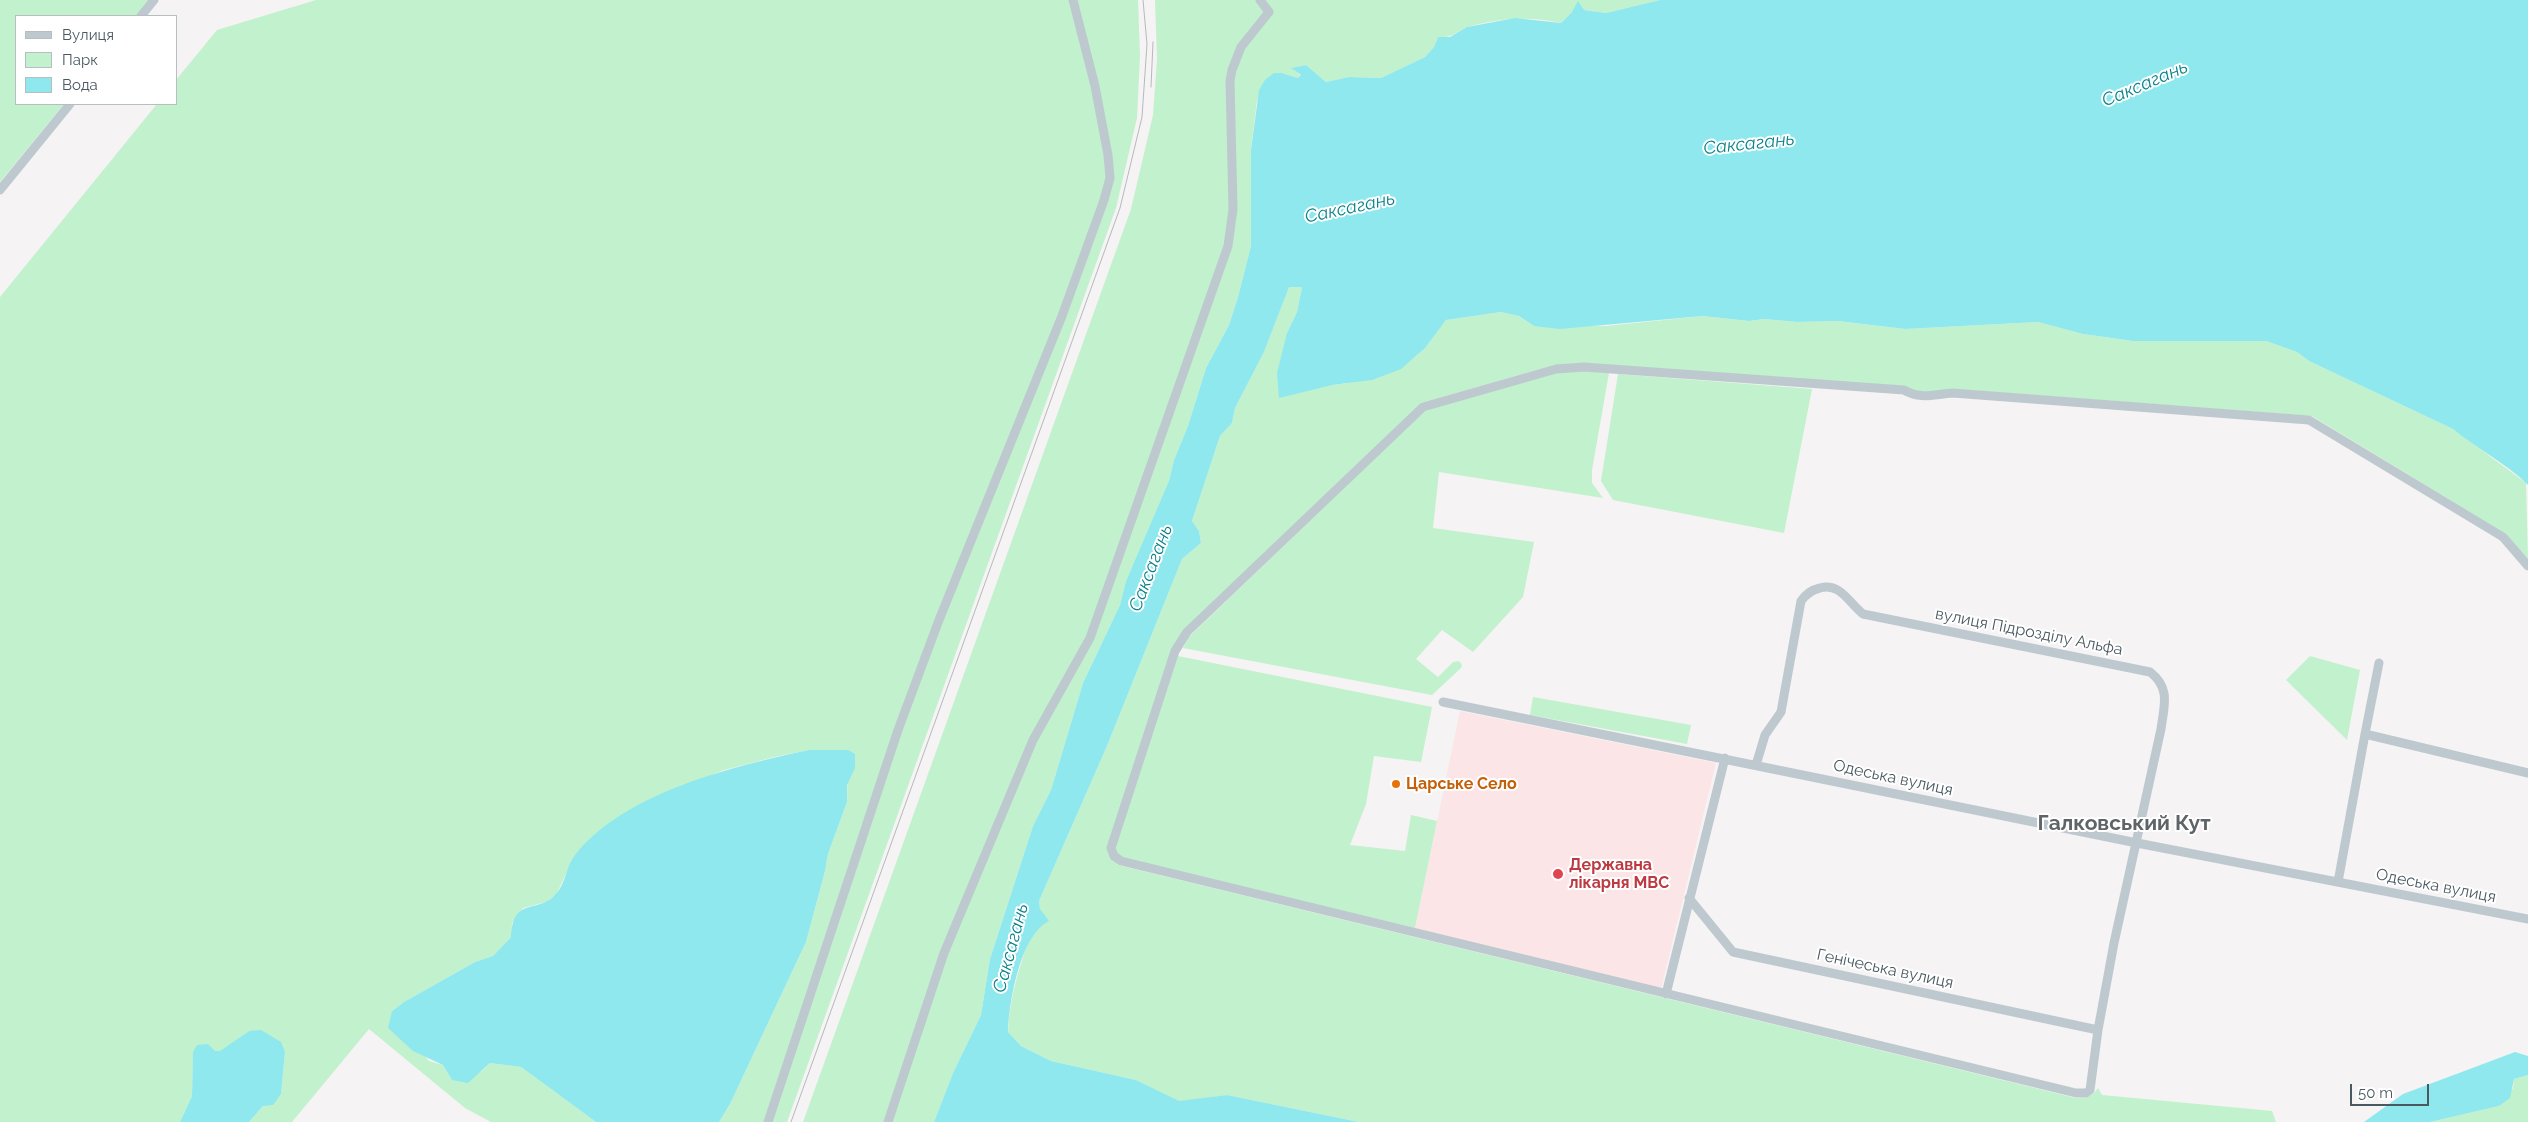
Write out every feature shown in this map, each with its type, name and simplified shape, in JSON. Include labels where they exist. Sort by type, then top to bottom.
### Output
[{"type":"street","points":[[142,15],[154,0]]},
{"type":"street","points":[[768,1122],[898,730],[939,620],[1062,316],[1104,200],[1110,178],[1108,155],[1095,86],[1073,0]]},
{"type":"street","points":[[888,1122],[944,953],[1033,740],[1090,638],[1228,246],[1233,209],[1230,81],[1241,47],[1270,12],[1260,0]]},
{"type":"street","points":[[0,190],[69,105]]},
{"type":"street","points":[[1725,758],[1666,994],[1120,861],[1114,856],[1111,848],[1175,651],[1187,632],[1423,407],[1556,368],[1584,367],[1904,390],[1924,398],[1953,394],[2309,420],[2503,537],[2528,566]]},
{"type":"street","name":"вулиця Підрозділу Альфа","points":[[1666,994],[2076,1093],[2086,1093],[2092,1084],[2098,1030],[2131,859],[2137,843],[2158,744],[2165,693],[2160,680],[2150,672],[1863,614],[1836,587],[1826,586],[1807,593],[1801,601],[1780,712],[1765,735],[1756,764]]},
{"type":"street","points":[[2338,882],[2379,663]]},
{"type":"street","name":"Одеська вулиця","points":[[1443,702],[1756,764],[2137,843],[2528,919]]},
{"type":"street","points":[[2365,734],[2528,773]]},
{"type":"street","name":"Генічеська вулиця","points":[[1689,898],[1733,952],[2098,1030]]},
{"type":"shaded area","name":"Державна лікарня МВС","points":[[1460,711],[1716,763],[1661,989],[1415,928]]},
{"type":"green space","points":[[0,0],[149,0],[137,15],[15,15],[15,105],[63,105],[0,182]]},
{"type":"green space","points":[[316,0],[1138,0],[1140,56],[1137,118],[1116,208],[787,1122],[719,1122],[730,1104],[806,942],[828,854],[847,802],[848,750],[809,750],[774,757],[724,770],[665,794],[575,855],[556,895],[546,902],[523,908],[512,923],[511,937],[493,956],[475,962],[404,1002],[392,1011],[429,1061],[443,1065],[452,1080],[482,1071],[490,1063],[521,1067],[596,1122],[491,1122],[465,1108],[369,1029],[292,1122],[249,1122],[263,1106],[281,1094],[285,1052],[249,1031],[220,1052],[215,1051],[193,1061],[192,1096],[180,1122],[0,1122],[0,297],[156,105],[178,105],[178,78],[217,30]]},
{"type":"green space","points":[[1155,0],[1660,0],[1606,13],[1584,10],[1572,12],[1561,23],[1538,19],[1516,19],[1493,21],[1471,26],[1451,35],[1438,37],[1434,47],[1425,57],[1381,78],[1349,77],[1326,82],[1306,65],[1292,68],[1301,76],[1298,78],[1282,73],[1257,100],[1251,150],[1251,246],[1238,297],[1229,325],[1206,368],[1188,426],[1174,460],[1169,482],[1126,581],[1120,605],[1083,683],[1051,790],[1033,826],[990,959],[981,1015],[953,1073],[934,1122],[803,1122],[1131,209],[1153,115],[1157,59]]},
{"type":"green space","points":[[1289,286],[1302,287],[1297,312],[1287,333],[1332,385],[1382,376],[1404,365],[1427,345],[1446,320],[1501,312],[1519,316],[1534,326],[1606,326],[1703,316],[1749,321],[1764,319],[1797,322],[1838,321],[1905,329],[2038,322],[2083,334],[2133,341],[2266,341],[2297,352],[2309,361],[2453,429],[2526,483],[2528,560],[2506,534],[2312,416],[1953,389],[1924,394],[1554,365],[1421,403],[1184,629],[1110,857],[1118,865],[2076,1098],[2088,1096],[2098,1088],[2102,1095],[2272,1111],[2276,1122],[1359,1122],[1227,1095],[1179,1102],[1136,1080],[1051,1061],[1021,1046],[1008,1032],[1010,1011],[1023,958],[1040,917],[1039,901],[1107,746],[1182,559],[1201,543],[1199,531],[1192,521],[1220,436],[1232,423],[1235,408],[1264,352]]},
{"type":"green space","points":[[1584,371],[1609,373],[1592,470],[1592,483],[1603,498],[1439,472],[1433,528],[1534,542],[1523,597],[1473,652],[1442,630],[1416,659],[1438,677],[1453,662],[1459,661],[1462,665],[1432,695],[1183,648],[1189,637],[1424,411],[1556,372]]},
{"type":"green space","points":[[1618,374],[1812,389],[1784,533],[1613,500],[1601,481]]},
{"type":"green space","points":[[1178,656],[1432,707],[1421,762],[1374,756],[1366,804],[1350,845],[1405,851],[1411,815],[1437,821],[1415,928],[1122,858],[1117,854],[1115,847]]},
{"type":"green space","points":[[2310,656],[2360,670],[2347,740],[2286,680]]},
{"type":"green space","points":[[1533,697],[1691,725],[1687,744],[1530,715]]},
{"type":"green space","points":[[2528,1075],[2528,1122],[2430,1122],[2499,1106],[2513,1088],[2514,1079]]},
{"type":"water","name":"Саксагань","points":[[1660,0],[2528,0],[2528,485],[2453,429],[2309,361],[2297,352],[2266,341],[2133,341],[2083,334],[2038,322],[1905,329],[1838,321],[1797,322],[1764,319],[1749,321],[1703,316],[1560,329],[1534,326],[1519,316],[1501,312],[1446,320],[1425,348],[1401,369],[1372,380],[1332,385],[1279,398],[1277,373],[1287,333],[1297,312],[1302,287],[1289,287],[1264,352],[1235,408],[1232,423],[1220,436],[1192,521],[1199,531],[1201,543],[1182,559],[1107,746],[1039,901],[1040,909],[1049,921],[1030,940],[1018,971],[1011,1004],[1008,1032],[1021,1046],[1051,1061],[1136,1080],[1179,1101],[1227,1095],[1359,1122],[934,1122],[953,1073],[981,1015],[990,959],[1033,826],[1051,790],[1083,683],[1120,605],[1126,581],[1169,481],[1174,460],[1188,426],[1206,368],[1229,325],[1238,297],[1251,246],[1251,150],[1259,90],[1265,80],[1274,73],[1282,73],[1298,78],[1301,75],[1291,68],[1306,65],[1326,82],[1349,77],[1381,78],[1425,57],[1434,47],[1438,37],[1450,37],[1467,27],[1515,18],[1561,23],[1572,12],[1578,1],[1584,10],[1606,13]]},
{"type":"water","points":[[809,750],[848,750],[855,754],[855,768],[847,785],[847,802],[828,854],[806,942],[730,1104],[719,1122],[596,1122],[521,1067],[490,1063],[468,1083],[452,1080],[443,1065],[413,1051],[388,1028],[392,1011],[404,1002],[475,962],[493,956],[511,937],[516,916],[521,911],[548,901],[555,895],[562,886],[575,855],[596,833],[622,814],[651,798],[715,774],[748,764]]},
{"type":"water","points":[[261,1030],[281,1042],[285,1052],[281,1094],[273,1105],[263,1106],[249,1122],[180,1122],[192,1096],[193,1052],[197,1045],[208,1044],[215,1051],[220,1051],[249,1031]]},
{"type":"water","points":[[2515,1052],[2528,1056],[2528,1075],[2514,1079],[2510,1098],[2499,1106],[2430,1122],[2364,1122],[2403,1094]]},
{"type":"tram line","points":[[791,1122],[1120,208],[1142,117],[1147,44],[1143,0]]},
{"type":"tram line","points":[[1151,87],[1153,42]]},
{"type":"place","name":"Царське Село","points":[[1396,784]]},
{"type":"place","name":"Державна лікарня МВС","points":[[1558,874]]},
{"type":"district","name":"Галковський Кут","points":[[2124,824]]}]
